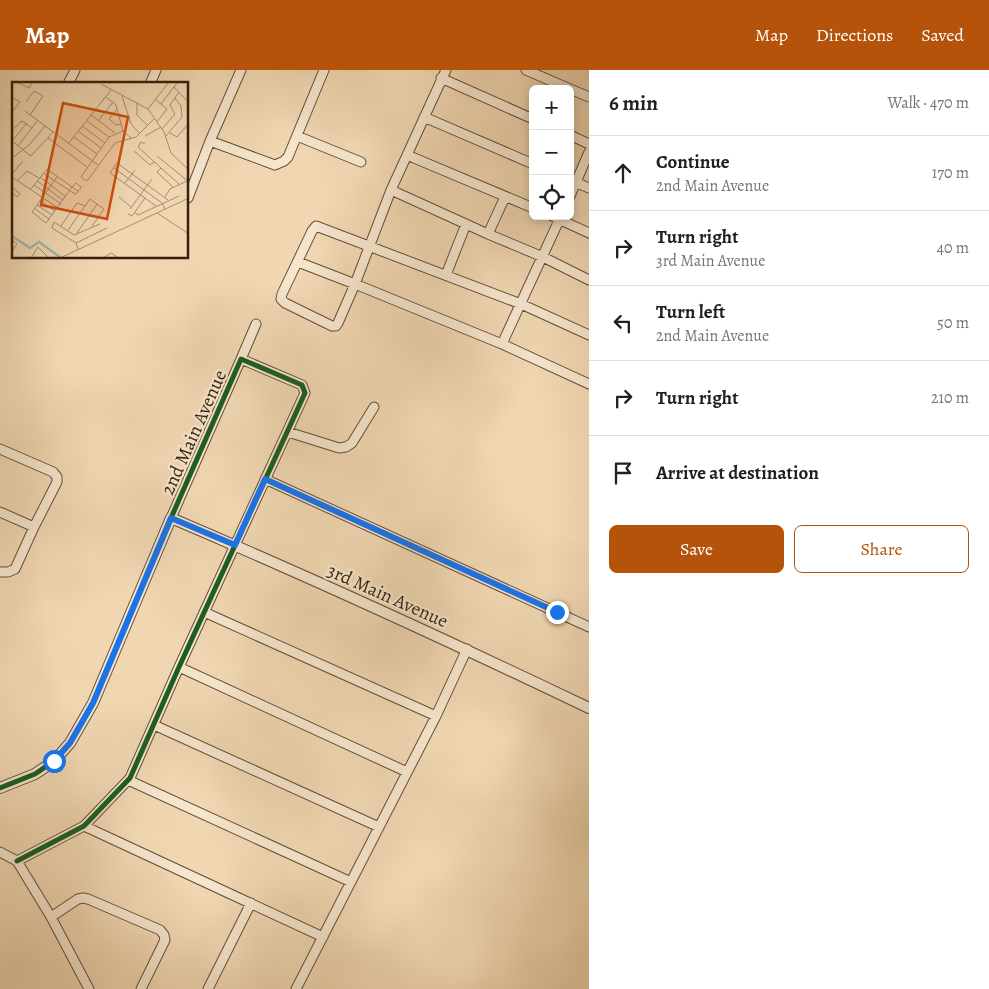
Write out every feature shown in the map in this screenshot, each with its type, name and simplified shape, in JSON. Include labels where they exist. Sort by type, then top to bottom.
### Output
[{"type":"street","points":[[69,82],[74,70]]},
{"type":"street","points":[[151,82],[156,70]]},
{"type":"street","points":[[189,195],[241,70]]},
{"type":"street","points":[[210,141],[274,165],[284,161],[288,158],[324,70]]},
{"type":"street","points":[[526,70],[561,85]]},
{"type":"street","points":[[529,117],[444,74],[391,190],[370,246],[355,284],[336,326],[332,326],[284,303],[281,299],[316,226],[370,246],[521,304],[589,335]]},
{"type":"street","points":[[574,91],[589,97]]},
{"type":"street","points":[[424,117],[529,162]]},
{"type":"street","points":[[297,136],[361,162]]},
{"type":"street","points":[[574,137],[589,144]]},
{"type":"street","points":[[574,179],[589,152]]},
{"type":"street","points":[[407,154],[529,206]]},
{"type":"street","points":[[574,181],[589,188]]},
{"type":"street","points":[[391,190],[543,257],[589,280]]},
{"type":"street","points":[[488,234],[505,197]]},
{"type":"street","points":[[502,344],[543,257],[557,220]]},
{"type":"street","points":[[564,220],[589,233]]},
{"type":"street","points":[[446,275],[466,224]]},
{"type":"street","points":[[298,262],[502,344],[589,384]]},
{"type":"street","points":[[241,359],[256,324]]},
{"type":"street","name":"2nd Main Avenue","points":[[0,788],[35,774],[54,761],[70,743],[93,703],[241,359],[302,385],[304,393],[288,432],[204,612],[130,778],[84,826],[17,861]]},
{"type":"street","points":[[288,432],[339,448],[346,447],[352,443],[374,407]]},
{"type":"street","points":[[0,449],[54,472],[58,482],[34,527],[15,569],[8,572],[0,572]]},
{"type":"street","points":[[265,479],[589,627]]},
{"type":"street","points":[[0,512],[34,527]]},
{"type":"street","name":"3rd Main Avenue","points":[[171,518],[467,649],[589,708]]},
{"type":"street","points":[[204,612],[436,716]]},
{"type":"street","points":[[296,989],[436,716],[467,649]]},
{"type":"street","points":[[179,667],[407,772]]},
{"type":"street","points":[[154,725],[379,827]]},
{"type":"street","points":[[128,780],[351,882]]},
{"type":"street","points":[[84,826],[323,936]]},
{"type":"street","points":[[0,852],[17,861],[51,917],[89,989]]},
{"type":"street","points":[[51,917],[78,899],[83,898],[160,930],[165,940],[141,989]]},
{"type":"street","points":[[208,989],[252,902]]},
{"type":"cycle path","points":[[0,788],[35,774],[54,761],[70,743],[93,703],[241,359],[302,385],[305,393],[130,778],[84,826],[17,861]]},
{"type":"route","points":[[54,761],[70,743],[93,703],[171,518],[235,545],[265,479],[557,612]]}]
